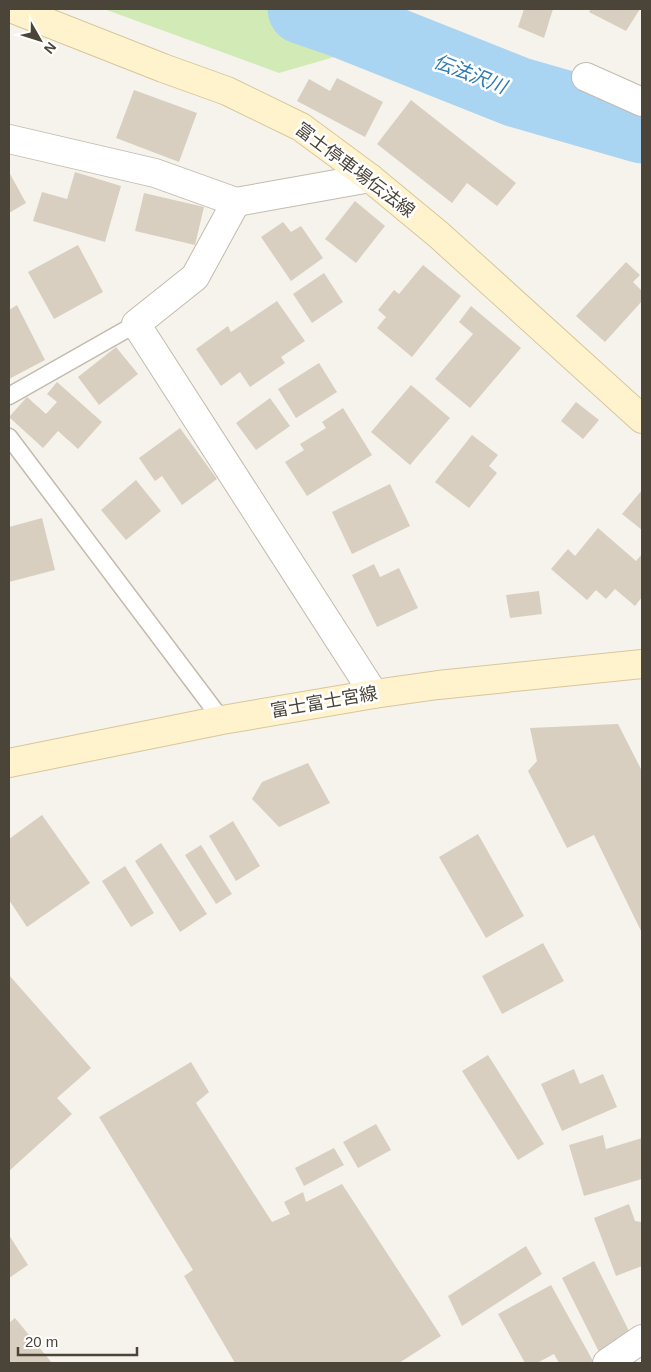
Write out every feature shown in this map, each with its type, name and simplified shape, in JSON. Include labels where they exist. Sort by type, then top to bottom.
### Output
[{"type":"main road","name":"富士停車場伝法線","points":[[13,9],[227,91],[301,127],[370,178],[439,235],[642,419]]},
{"type":"main road","name":"富士富士宮線","points":[[9,763],[222,720],[374,694],[438,685],[642,664]]},
{"type":"street","points":[[586,77],[642,102]]},
{"type":"street","points":[[9,139],[155,173],[236,202],[370,178]]},
{"type":"street","points":[[236,202],[195,277],[136,324],[374,694]]},
{"type":"street","points":[[608,1363],[642,1339]]},
{"type":"lane","points":[[9,396],[136,324]]},
{"type":"lane","points":[[9,437],[222,720]]},
{"type":"green space","points":[[104,9],[388,9],[372,62],[341,55],[279,73]]},
{"type":"building","points":[[524,9],[553,9],[544,38],[518,27]]},
{"type":"building","points":[[591,9],[640,9],[626,31],[589,12]]},
{"type":"building","points":[[337,78],[383,102],[365,137],[297,101],[309,79],[330,91]]},
{"type":"building","points":[[134,90],[197,113],[179,162],[116,138]]},
{"type":"building","points":[[411,100],[516,183],[497,206],[467,183],[452,203],[377,144]]},
{"type":"building","points":[[9,172],[26,203],[9,213]]},
{"type":"building","points":[[75,172],[121,186],[105,242],[33,221],[42,192],[67,199]]},
{"type":"building","points":[[144,193],[204,207],[195,245],[135,231]]},
{"type":"building","points":[[355,201],[385,226],[356,263],[325,239]]},
{"type":"building","points":[[283,222],[291,232],[301,226],[323,258],[291,281],[261,237]]},
{"type":"building","points":[[78,245],[103,292],[54,319],[28,272]]},
{"type":"building","points":[[626,262],[640,275],[633,282],[642,291],[642,301],[605,342],[576,316]]},
{"type":"building","points":[[423,265],[461,296],[412,357],[377,328],[386,317],[378,310],[394,290],[399,294]]},
{"type":"building","points":[[324,273],[343,302],[312,323],[293,294]]},
{"type":"building","points":[[277,301],[305,341],[281,357],[285,363],[250,387],[240,372],[221,386],[196,349],[228,326],[231,332]]},
{"type":"building","points":[[17,305],[45,360],[9,379],[9,310]]},
{"type":"building","points":[[471,306],[521,348],[470,408],[435,379],[473,334],[459,322]]},
{"type":"building","points":[[116,347],[138,374],[99,405],[78,377]]},
{"type":"building","points":[[319,363],[337,392],[296,418],[278,389]]},
{"type":"building","points":[[57,382],[102,422],[78,449],[58,431],[43,448],[9,417],[27,397],[46,414],[57,402],[47,394]]},
{"type":"building","points":[[411,385],[450,418],[410,465],[371,432]]},
{"type":"building","points":[[270,398],[290,426],[256,450],[236,423]]},
{"type":"building","points":[[576,402],[599,420],[583,439],[561,421]]},
{"type":"building","points":[[343,408],[372,455],[307,496],[285,462],[304,450],[300,444],[326,428],[322,422]]},
{"type":"building","points":[[180,428],[217,479],[182,505],[162,476],[155,481],[139,458]]},
{"type":"building","points":[[472,435],[498,455],[489,466],[497,473],[469,508],[435,482]]},
{"type":"building","points":[[136,480],[161,511],[126,540],[101,510]]},
{"type":"building","points":[[390,484],[410,526],[352,554],[332,512]]},
{"type":"building","points":[[642,490],[642,530],[622,514]]},
{"type":"building","points":[[42,518],[55,570],[9,582],[9,527]]},
{"type":"building","points":[[598,528],[636,561],[642,554],[642,597],[635,606],[615,589],[606,599],[596,590],[587,600],[551,569],[568,549],[575,556]]},
{"type":"building","points":[[374,564],[380,577],[399,568],[418,608],[377,627],[352,575]]},
{"type":"building","points":[[539,591],[542,614],[510,618],[506,595]]},
{"type":"building","points":[[618,724],[642,771],[642,933],[594,835],[567,848],[528,771],[537,761],[530,728]]},
{"type":"building","points":[[308,763],[330,803],[279,827],[252,799],[262,782]]},
{"type":"building","points":[[42,815],[90,883],[27,927],[9,900],[9,839]]},
{"type":"building","points":[[233,821],[260,866],[236,881],[209,836]]},
{"type":"building","points":[[478,834],[524,916],[486,938],[439,857]]},
{"type":"building","points":[[161,843],[207,914],[180,932],[135,861]]},
{"type":"building","points":[[201,845],[232,894],[216,904],[185,855]]},
{"type":"building","points":[[125,866],[154,913],[131,927],[102,881]]},
{"type":"building","points":[[543,943],[564,981],[502,1014],[482,976]]},
{"type":"building","points":[[9,975],[91,1068],[57,1098],[72,1114],[9,1171]]},
{"type":"building","points":[[488,1055],[544,1144],[518,1160],[462,1071]]},
{"type":"building","points":[[191,1062],[209,1092],[196,1103],[272,1222],[290,1214],[284,1202],[303,1192],[306,1202],[342,1184],[441,1336],[399,1363],[235,1363],[184,1276],[193,1270],[99,1117]]},
{"type":"building","points":[[574,1069],[580,1084],[603,1074],[617,1107],[562,1131],[541,1084]]},
{"type":"building","points":[[376,1124],[391,1150],[358,1168],[343,1142]]},
{"type":"building","points":[[603,1135],[606,1149],[642,1138],[642,1179],[584,1196],[569,1145]]},
{"type":"building","points":[[334,1148],[344,1165],[304,1186],[295,1168]]},
{"type":"building","points":[[629,1204],[635,1221],[642,1222],[642,1266],[616,1276],[594,1218]]},
{"type":"building","points":[[9,1235],[28,1265],[9,1278]]},
{"type":"building","points":[[526,1246],[542,1274],[462,1326],[448,1296]]},
{"type":"building","points":[[594,1261],[631,1335],[599,1352],[562,1278]]},
{"type":"building","points":[[551,1285],[593,1361],[589,1363],[559,1363],[554,1354],[537,1363],[525,1363],[498,1314]]},
{"type":"building","points":[[15,1318],[52,1363],[9,1363],[9,1323]]},
{"type":"waterway","name":"伝法沢川","points":[[303,9],[341,22],[517,92],[642,128]]}]
